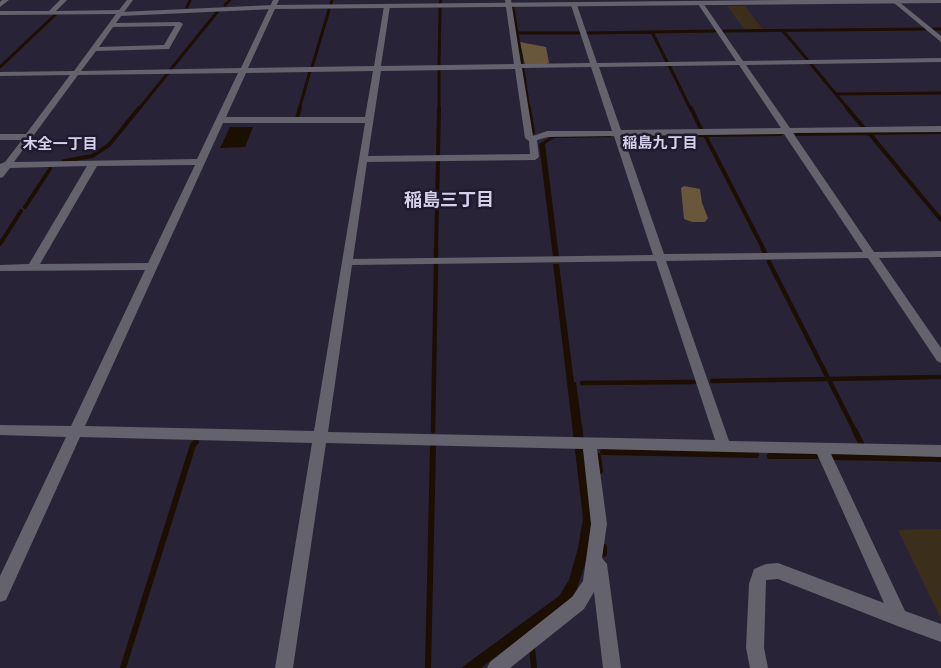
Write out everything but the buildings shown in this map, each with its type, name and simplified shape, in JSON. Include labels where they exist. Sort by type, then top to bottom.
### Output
[{"type":"street","points":[[0,4],[6,0]]},
{"type":"street","points":[[50,13],[64,0]]},
{"type":"street","points":[[0,175],[130,0]]},
{"type":"street","points":[[212,9],[221,0]]},
{"type":"street","points":[[0,13],[121,13],[212,9],[275,3],[574,5],[941,1]]},
{"type":"street","points":[[896,2],[941,40]]},
{"type":"street","points":[[2,586],[275,3]]},
{"type":"street","points":[[364,159],[535,157],[533,139],[529,138],[508,3]]},
{"type":"street","points":[[701,3],[941,358]]},
{"type":"street","points":[[284,668],[389,4]]},
{"type":"street","points":[[574,5],[724,447]]},
{"type":"street","points":[[0,20],[9,13]]},
{"type":"street","points":[[95,49],[166,47],[180,24],[112,25]]},
{"type":"street","points":[[0,74],[941,60]]},
{"type":"street","points":[[220,120],[370,120]]},
{"type":"street","points":[[533,139],[547,134],[941,129]]},
{"type":"street","points":[[0,137],[29,136]]},
{"type":"street","points":[[7,163],[201,162]]},
{"type":"street","points":[[33,267],[94,164]]},
{"type":"street","points":[[348,262],[941,254]]},
{"type":"street","points":[[0,268],[153,266]]},
{"type":"street","points":[[0,430],[588,445],[941,451]]},
{"type":"street","points":[[496,668],[578,603],[591,582],[599,524],[588,445]]},
{"type":"street","points":[[822,449],[900,619]]},
{"type":"street","points":[[597,551],[612,668]]},
{"type":"street","points":[[759,668],[755,648],[757,584],[760,574],[766,572],[778,571],[941,633]]},
{"type":"shaded area","points":[[727,6],[745,6],[763,30],[745,30]]},
{"type":"shaded area","points":[[520,42],[546,47],[549,63],[525,65]]},
{"type":"shaded area","points":[[230,127],[253,127],[245,147],[220,148]]},
{"type":"shaded area","points":[[611,135],[611,137],[554,138],[545,144],[559,257],[553,257],[539,144],[552,136]]},
{"type":"shaded area","points":[[684,186],[700,189],[708,218],[705,222],[692,222],[684,219],[681,188]]},
{"type":"shaded area","points":[[553,264],[559,264],[574,382],[576,382],[594,519],[592,544],[574,597],[481,668],[461,668],[559,596],[569,580],[578,548],[583,518]]},
{"type":"shaded area","points":[[941,529],[941,619],[898,530]]},
{"type":"waterway","points":[[187,7],[190,0]]},
{"type":"waterway","points":[[225,5],[230,0]]},
{"type":"waterway","points":[[331,4],[332,0]]},
{"type":"waterway","points":[[513,8],[517,33]]},
{"type":"waterway","points":[[439,65],[440,9]]},
{"type":"waterway","points":[[312,67],[329,10]]},
{"type":"waterway","points":[[171,69],[218,11]]},
{"type":"waterway","points":[[0,67],[56,14]]},
{"type":"waterway","points":[[724,31],[925,29]]},
{"type":"waterway","points":[[933,29],[941,29]]},
{"type":"waterway","points":[[588,33],[715,31]]},
{"type":"waterway","points":[[783,31],[807,59]]},
{"type":"waterway","points":[[652,32],[667,62]]},
{"type":"waterway","points":[[517,33],[579,33]]},
{"type":"waterway","points":[[517,33],[522,63]]},
{"type":"waterway","points":[[810,63],[849,110]]},
{"type":"waterway","points":[[669,65],[691,110]]},
{"type":"waterway","points":[[523,69],[529,110]]},
{"type":"waterway","points":[[299,110],[310,71]]},
{"type":"waterway","points":[[439,71],[439,108]]},
{"type":"waterway","points":[[138,110],[168,73]]},
{"type":"waterway","points":[[836,94],[941,93]]},
{"type":"waterway","points":[[64,161],[92,156],[109,145],[139,108]]},
{"type":"waterway","points":[[297,118],[300,108]]},
{"type":"waterway","points":[[438,154],[439,108]]},
{"type":"waterway","points":[[529,108],[533,132]]},
{"type":"waterway","points":[[691,108],[701,129]]},
{"type":"waterway","points":[[847,108],[864,128]]},
{"type":"waterway","points":[[869,133],[941,132]]},
{"type":"waterway","points":[[797,134],[869,133]]},
{"type":"waterway","points":[[869,133],[941,220]]},
{"type":"waterway","points":[[626,136],[781,134]]},
{"type":"waterway","points":[[705,135],[764,250]]},
{"type":"waterway","points":[[436,250],[438,161]]},
{"type":"waterway","points":[[25,207],[50,169]]},
{"type":"waterway","points":[[0,244],[21,211]]},
{"type":"waterway","points":[[763,249],[765,253]]},
{"type":"waterway","points":[[436,250],[436,258]]},
{"type":"waterway","points":[[769,262],[829,379]]},
{"type":"waterway","points":[[433,431],[436,263]]},
{"type":"waterway","points":[[829,379],[941,377]]},
{"type":"waterway","points":[[712,381],[829,379]]},
{"type":"waterway","points":[[829,379],[856,433]]},
{"type":"waterway","points":[[582,383],[694,382]]},
{"type":"waterway","points":[[856,433],[861,443]]},
{"type":"waterway","points":[[123,668],[193,445],[196,442]]},
{"type":"waterway","points":[[428,668],[433,447]]},
{"type":"waterway","points":[[603,452],[756,455]]},
{"type":"waterway","points":[[598,456],[600,471]]},
{"type":"waterway","points":[[770,456],[816,456]]},
{"type":"waterway","points":[[834,457],[941,459]]},
{"type":"waterway","points":[[604,547],[604,554]]},
{"type":"waterway","points":[[532,648],[534,668]]},
{"type":"district","name":"稲島九丁目","points":[[660,145]]},
{"type":"district","name":"木全一丁目","points":[[60,146]]},
{"type":"district","name":"稲島三丁目","points":[[449,202]]}]
